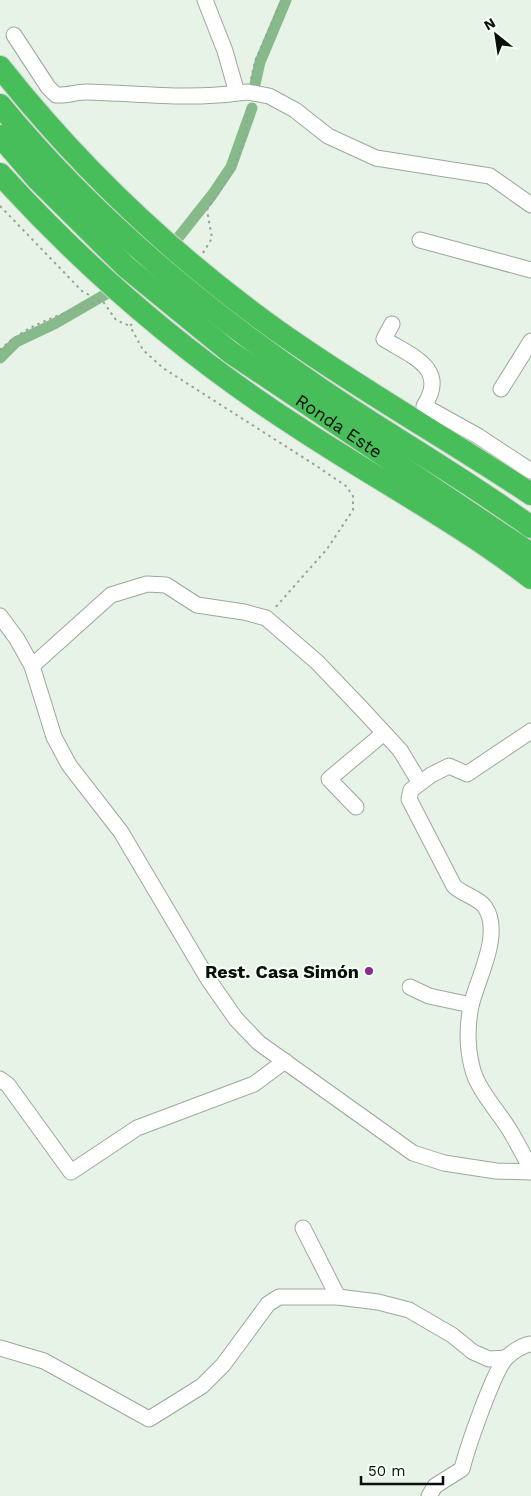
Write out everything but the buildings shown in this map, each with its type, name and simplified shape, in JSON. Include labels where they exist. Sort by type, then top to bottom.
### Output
[{"type":"highway","points":[[0,67],[24,97],[104,185],[162,238],[192,256],[279,332],[531,494]]},
{"type":"highway","points":[[0,105],[96,209],[134,259]]},
{"type":"highway","points":[[0,136],[38,180],[159,281]]},
{"type":"highway","points":[[0,174],[104,291],[132,317],[165,333],[246,392],[480,542],[531,578]]},
{"type":"highway","name":"Ronda Este","points":[[159,281],[219,316],[294,371],[531,527]]},
{"type":"highway","name":"Ronda Este","points":[[159,281],[254,369],[531,554]]},
{"type":"street","points":[[205,0],[243,92]]},
{"type":"street","points":[[14,35],[48,87],[56,94],[85,92],[150,96],[218,96],[243,92],[269,96],[295,110],[328,136],[376,158],[490,176],[531,205]]},
{"type":"street","points":[[420,240],[530,269]]},
{"type":"street","points":[[392,324],[384,339],[424,364],[434,380],[432,393],[424,406],[478,436],[531,471]]},
{"type":"street","points":[[501,389],[531,340]]},
{"type":"street","points":[[32,666],[111,596],[147,584],[166,585],[196,605],[244,612],[266,618],[317,662],[400,750],[420,783]]},
{"type":"street","points":[[0,616],[17,639],[32,666],[54,737],[69,765],[121,832],[208,979],[236,1019],[259,1043],[413,1153],[444,1163],[496,1171],[531,1170],[472,1069],[468,1025],[471,1005],[487,955],[491,935],[490,917],[485,906],[476,899],[462,893],[454,886],[410,799],[411,790],[449,766],[467,774],[531,731]]},
{"type":"street","points":[[356,807],[329,779],[384,733]]},
{"type":"street","points":[[410,988],[429,996],[471,1005]]},
{"type":"street","points":[[0,1079],[8,1085],[71,1172],[137,1128],[254,1084],[285,1061]]},
{"type":"street","points":[[303,1228],[338,1297]]},
{"type":"street","points":[[0,1348],[44,1361],[149,1419],[202,1386],[223,1364],[268,1304],[279,1297],[338,1297],[378,1302],[410,1310],[452,1335],[473,1352],[489,1358],[506,1358]]},
{"type":"street","points":[[429,1496],[435,1486],[462,1469],[489,1394],[506,1358],[525,1345],[531,1344]]},
{"type":"path","points":[[192,256],[212,238],[207,210],[233,170],[246,137],[243,92],[282,0]]},
{"type":"path","points":[[0,206],[74,280],[82,291],[105,304],[116,320],[132,317],[143,350],[163,368],[346,486],[353,496],[353,510],[327,549],[266,618]]},
{"type":"path","points":[[0,350],[14,337],[104,291],[105,304]]},
{"type":"waterway","points":[[255,84],[260,62],[286,0]]},
{"type":"waterway","points":[[178,238],[212,195],[231,167],[252,108]]},
{"type":"waterway","points":[[0,358],[16,342],[56,323],[106,294]]},
{"type":"place","name":"Rest. Casa Simón","points":[[369,971]]}]
